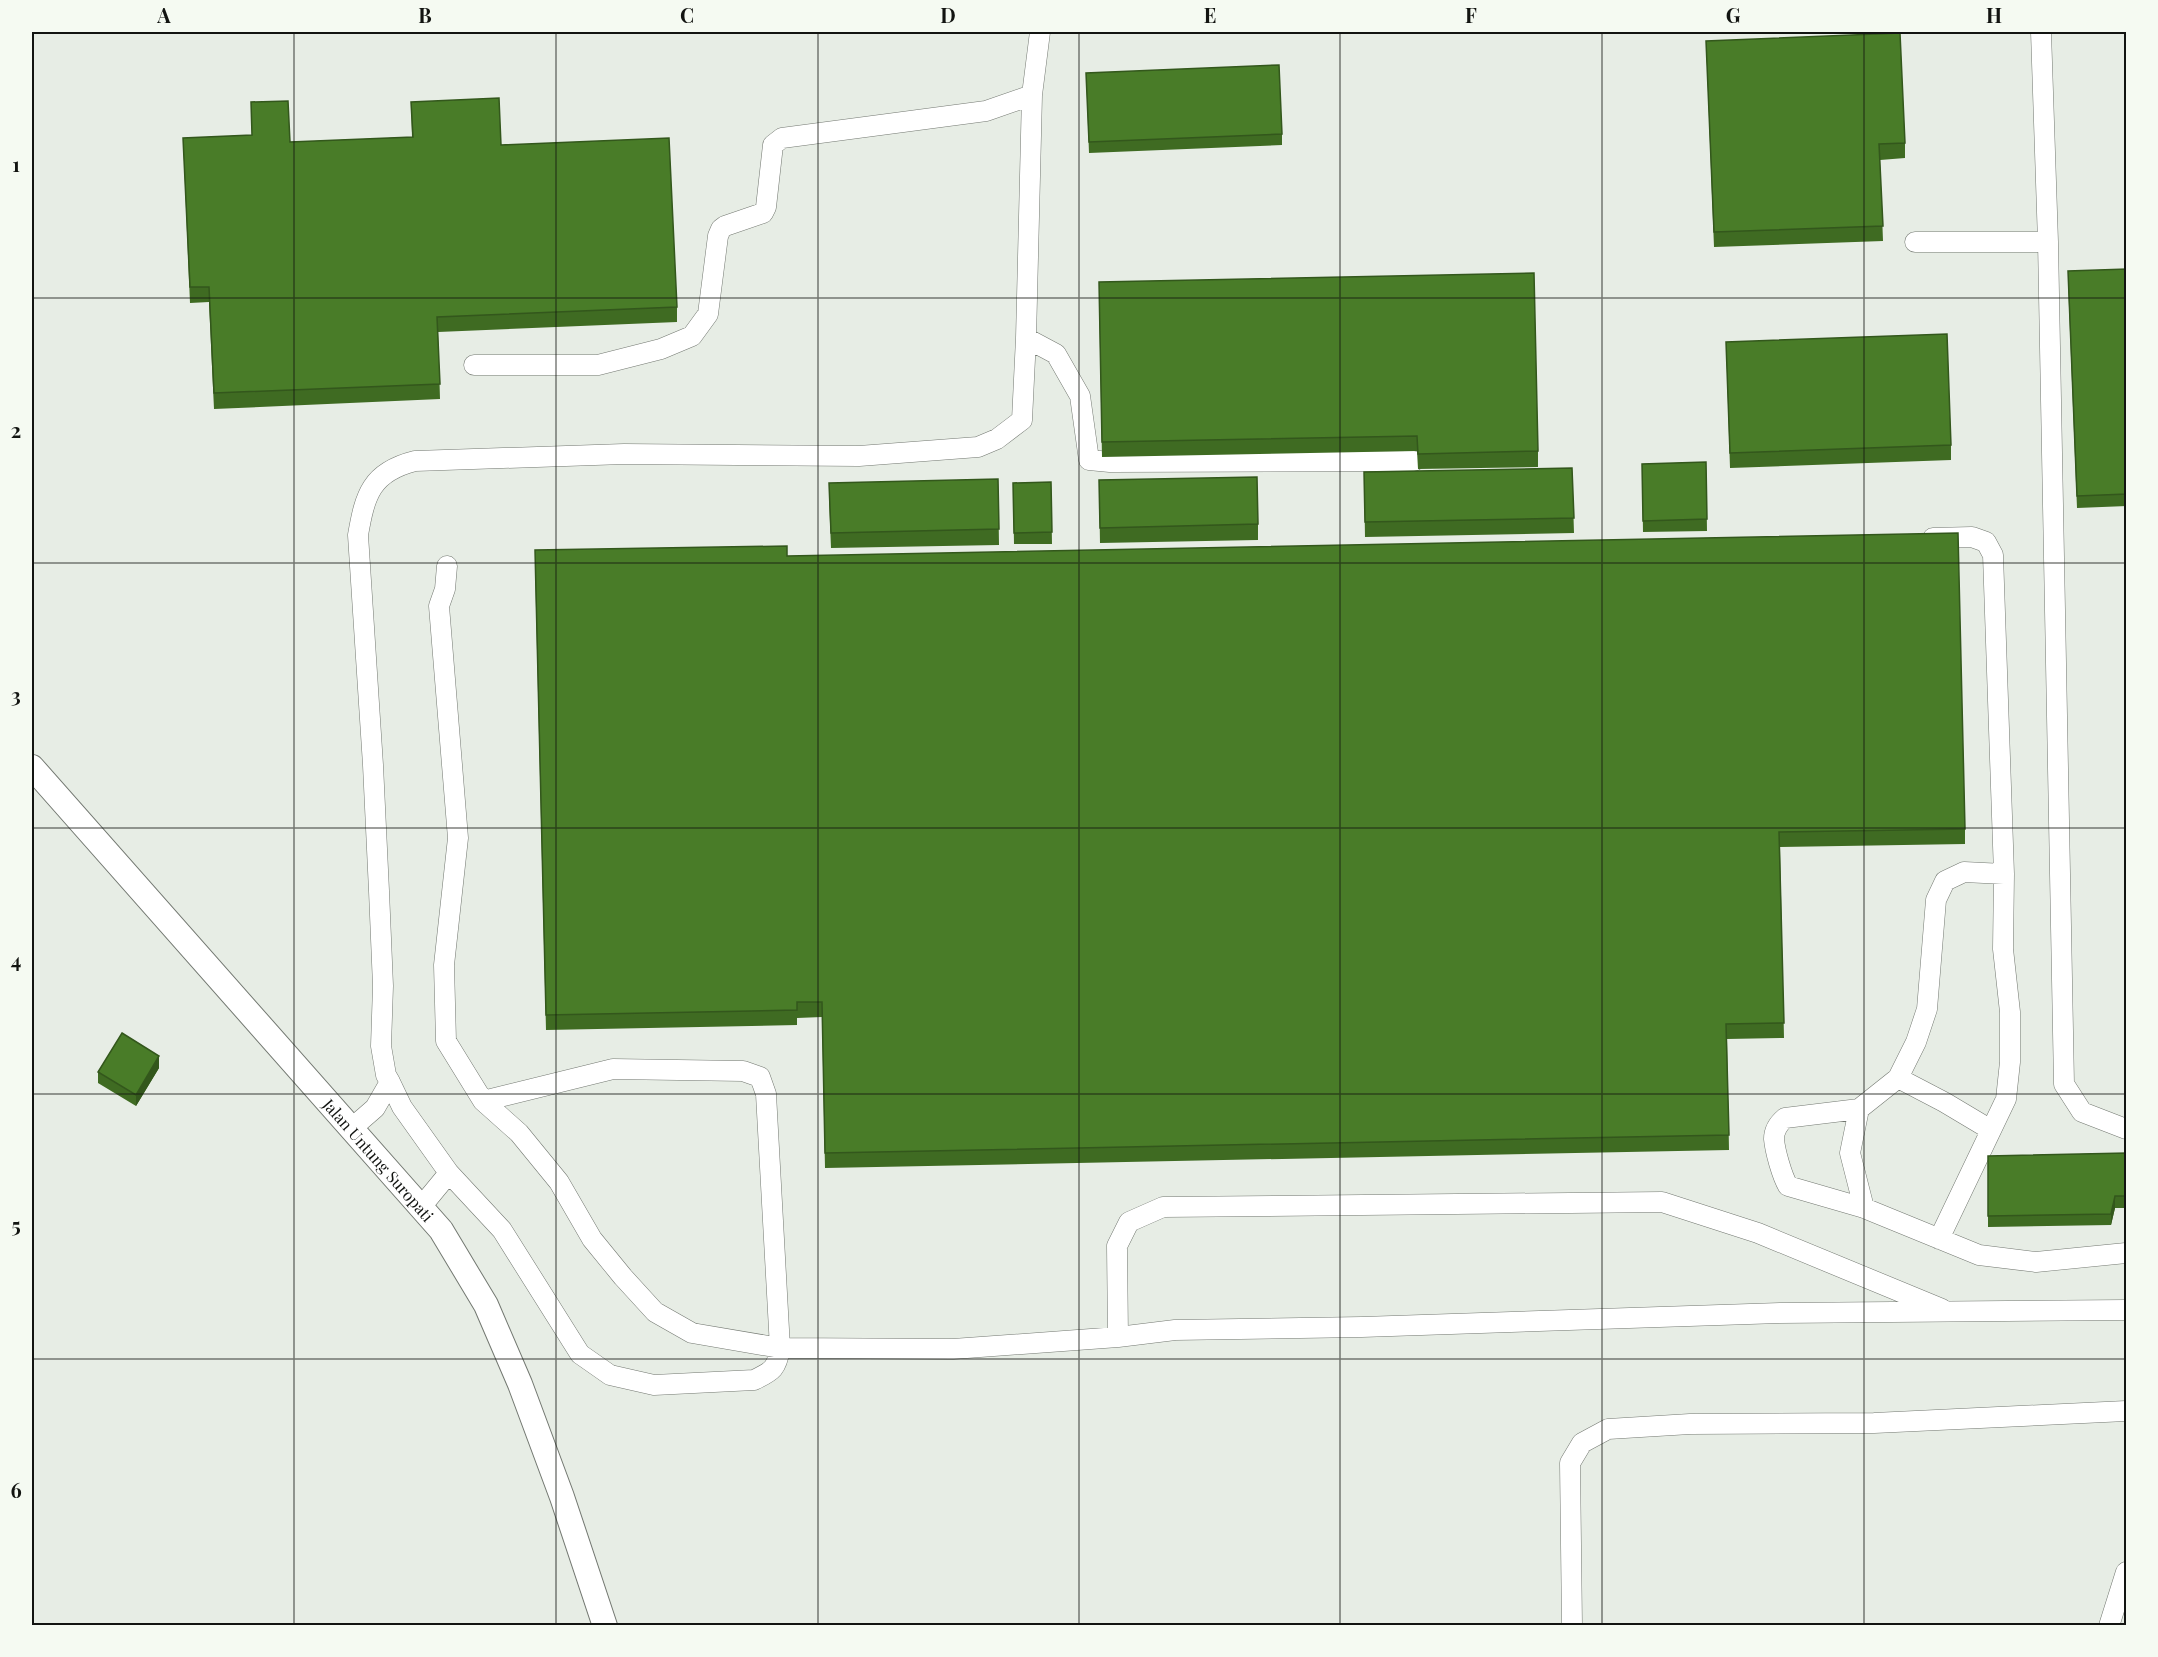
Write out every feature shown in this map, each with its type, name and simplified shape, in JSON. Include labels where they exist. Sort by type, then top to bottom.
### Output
[{"type":"main road","name":"Jalan Untung Suropati","points":[[32,767],[441,1230],[486,1305],[520,1384],[559,1487],[605,1626]]},
{"type":"lane","points":[[483,1101],[613,1069],[743,1071],[760,1077],[766,1094],[780,1348],[778,1364],[768,1374],[754,1380],[654,1385],[610,1376],[580,1354],[502,1230],[449,1173],[402,1107],[386,1075],[381,1046],[383,986],[379,880],[358,536],[363,506],[373,485],[385,474],[400,465],[415,461],[624,454],[859,456],[978,447],[997,439],[1022,420],[1032,95],[1040,32]]},
{"type":"lane","points":[[2041,32],[2048,242],[2064,1084],[2082,1112],[2127,1129]]},
{"type":"lane","points":[[474,365],[598,365],[661,349],[692,336],[708,314],[718,236],[725,226],[763,213],[766,207],[773,145],[782,138],[986,111],[1032,95]]},
{"type":"lane","points":[[1915,243],[2048,242]]},
{"type":"lane","points":[[1026,338],[1056,354],[1080,396],[1089,460],[1110,462],[1414,461]]},
{"type":"lane","points":[[1912,538],[1972,537],[1986,542],[1993,555],[2004,874],[2003,949],[2010,1012],[2010,1062],[2006,1099],[1939,1239]]},
{"type":"lane","points":[[447,566],[445,589],[439,606],[458,838],[444,965],[446,1041],[483,1101],[519,1133],[559,1182],[592,1239],[655,1312],[692,1333],[780,1348],[953,1349],[1118,1337],[1175,1330],[1386,1326],[1780,1313],[2127,1310]]},
{"type":"lane","points":[[2004,874],[1964,872],[1945,881],[1936,900],[1927,1008],[1916,1042],[1898,1078],[1859,1109],[1785,1118],[1778,1124],[1774,1138],[1784,1179],[1788,1186],[1864,1208],[1979,1255],[2036,1262],[2127,1253]]},
{"type":"lane","points":[[1898,1078],[1991,1130]]},
{"type":"lane","points":[[352,1128],[375,1108],[390,1082]]},
{"type":"lane","points":[[1859,1109],[1851,1153],[1864,1208]]},
{"type":"lane","points":[[421,1207],[449,1173]]},
{"type":"lane","points":[[1118,1337],[1117,1246],[1129,1222],[1163,1208],[1662,1202],[1758,1233],[1950,1313]]},
{"type":"lane","points":[[1572,1626],[1570,1463],[1582,1443],[1608,1429],[1690,1424],[1874,1423],[2127,1411]]},
{"type":"lane","points":[[2109,1626],[2127,1572]]},
{"type":"building","points":[[1900,33],[1905,143],[1879,144],[1883,226],[1714,232],[1706,41]]},
{"type":"building","points":[[1279,65],[1282,134],[1089,142],[1086,73]]},
{"type":"building","points":[[499,98],[501,145],[669,138],[677,307],[437,317],[440,384],[214,393],[209,287],[190,287],[183,138],[252,135],[251,102],[288,101],[290,142],[413,137],[411,102]]},
{"type":"building","points":[[2127,269],[2127,494],[2077,496],[2068,271]]},
{"type":"building","points":[[1534,273],[1538,451],[1418,454],[1417,436],[1102,442],[1099,282]]},
{"type":"building","points":[[1947,334],[1951,445],[1730,453],[1726,342]]},
{"type":"building","points":[[1706,462],[1707,519],[1643,521],[1642,464]]},
{"type":"building","points":[[1572,468],[1574,518],[1365,522],[1364,472]]},
{"type":"building","points":[[1257,477],[1258,524],[1100,528],[1099,480]]},
{"type":"building","points":[[998,479],[999,529],[831,533],[829,483]]},
{"type":"building","points":[[1051,482],[1052,532],[1014,533],[1013,483]]},
{"type":"building","points":[[1958,533],[1965,829],[1779,832],[1784,1023],[1726,1024],[1729,1135],[825,1153],[822,1002],[797,1002],[797,1010],[546,1015],[535,550],[787,546],[787,556]]},
{"type":"building","points":[[122,1033],[159,1056],[136,1095],[98,1072]]},
{"type":"building","points":[[2127,1153],[2127,1196],[2115,1196],[2111,1214],[1988,1216],[1988,1156]]}]
